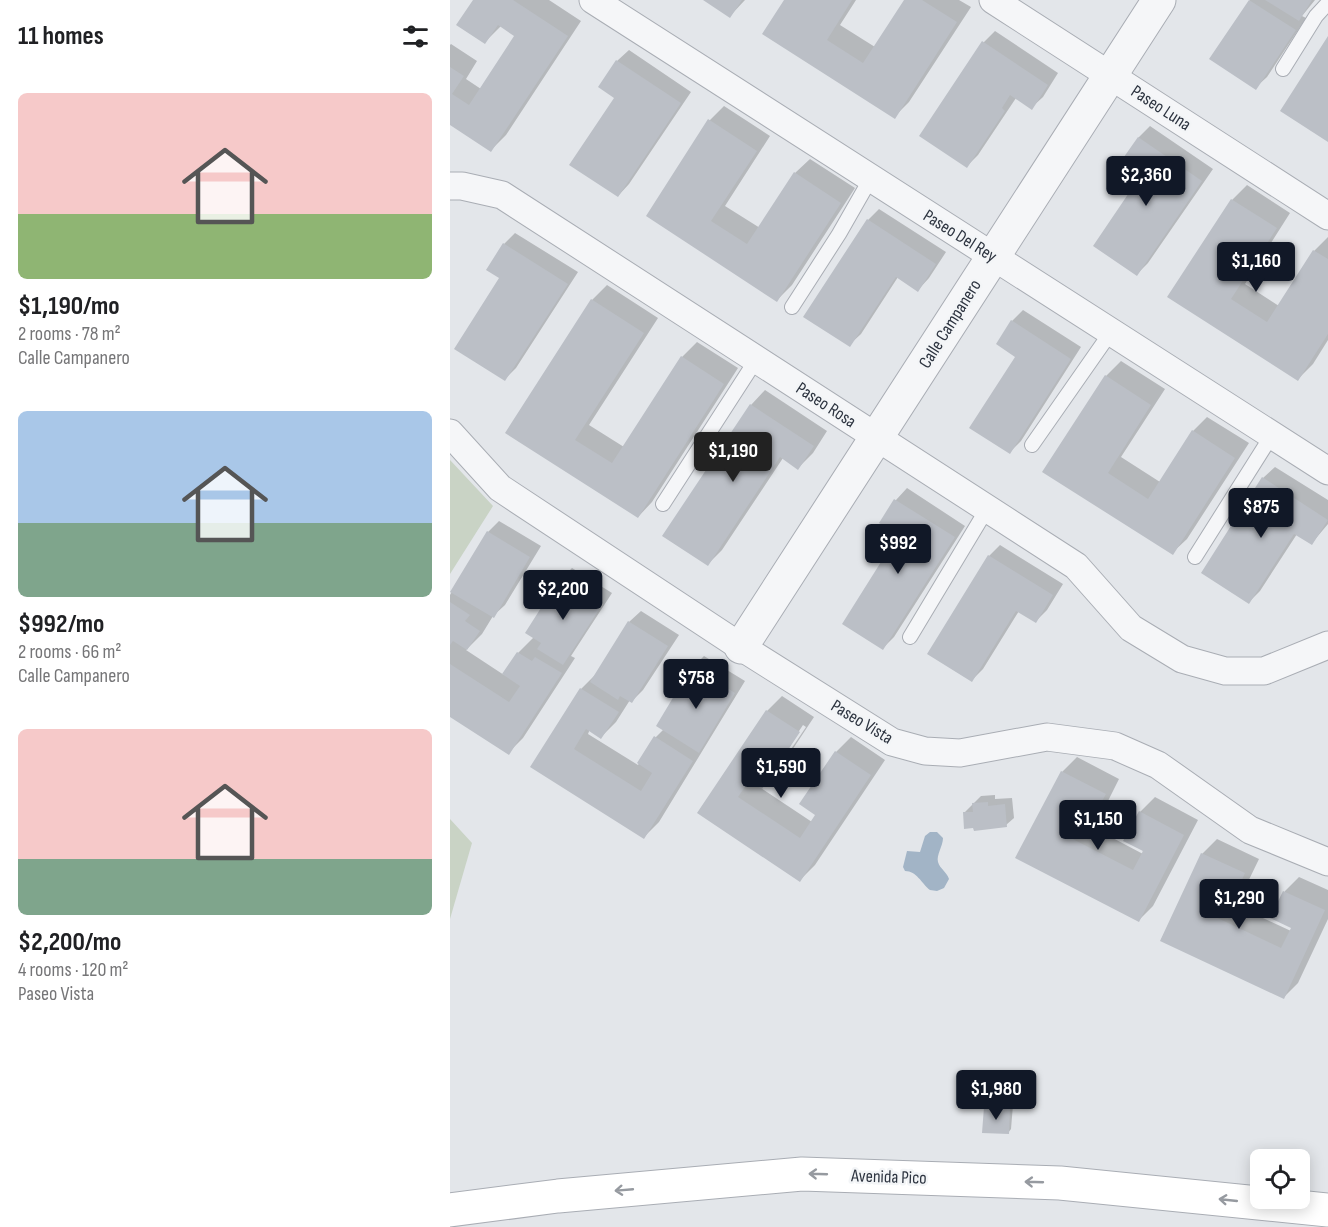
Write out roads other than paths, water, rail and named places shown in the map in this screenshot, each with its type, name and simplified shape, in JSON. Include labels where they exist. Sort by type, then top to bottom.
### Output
[{"type":"main road","name":"Avenida Pico","points":[[450,1210],[558,1196],[802,1174],[1060,1182],[1328,1210]]},
{"type":"street","name":"Paseo Del Rey","points":[[593,0],[1328,471]]},
{"type":"street","name":"Paseo Luna","points":[[993,0],[1328,216]]},
{"type":"street","name":"Calle Campanero","points":[[741,647],[1159,0]]},
{"type":"street","name":"Paseo Rosa","points":[[450,186],[462,186],[502,195],[1076,566],[1131,628],[1182,659],[1225,671],[1264,671],[1328,645]]},
{"type":"street","name":"Paseo Vista","points":[[450,433],[500,488],[741,647],[892,742],[925,751],[960,753],[1047,737],[1114,746],[1158,765],[1250,830],[1328,862]]},
{"type":"lane","points":[[1283,69],[1316,16],[1328,3]]},
{"type":"lane","points":[[792,307],[839,234],[871,178]]},
{"type":"lane","points":[[1032,445],[1111,332]]},
{"type":"lane","points":[[663,504],[756,360]]},
{"type":"lane","points":[[1195,558],[1272,435]]},
{"type":"lane","points":[[910,637],[987,509]]},
{"type":"water","points":[[930,832],[937,832],[943,838],[938,862],[949,879],[944,888],[937,891],[930,890],[916,875],[905,871],[903,867],[907,851],[920,852],[925,836]]}]
